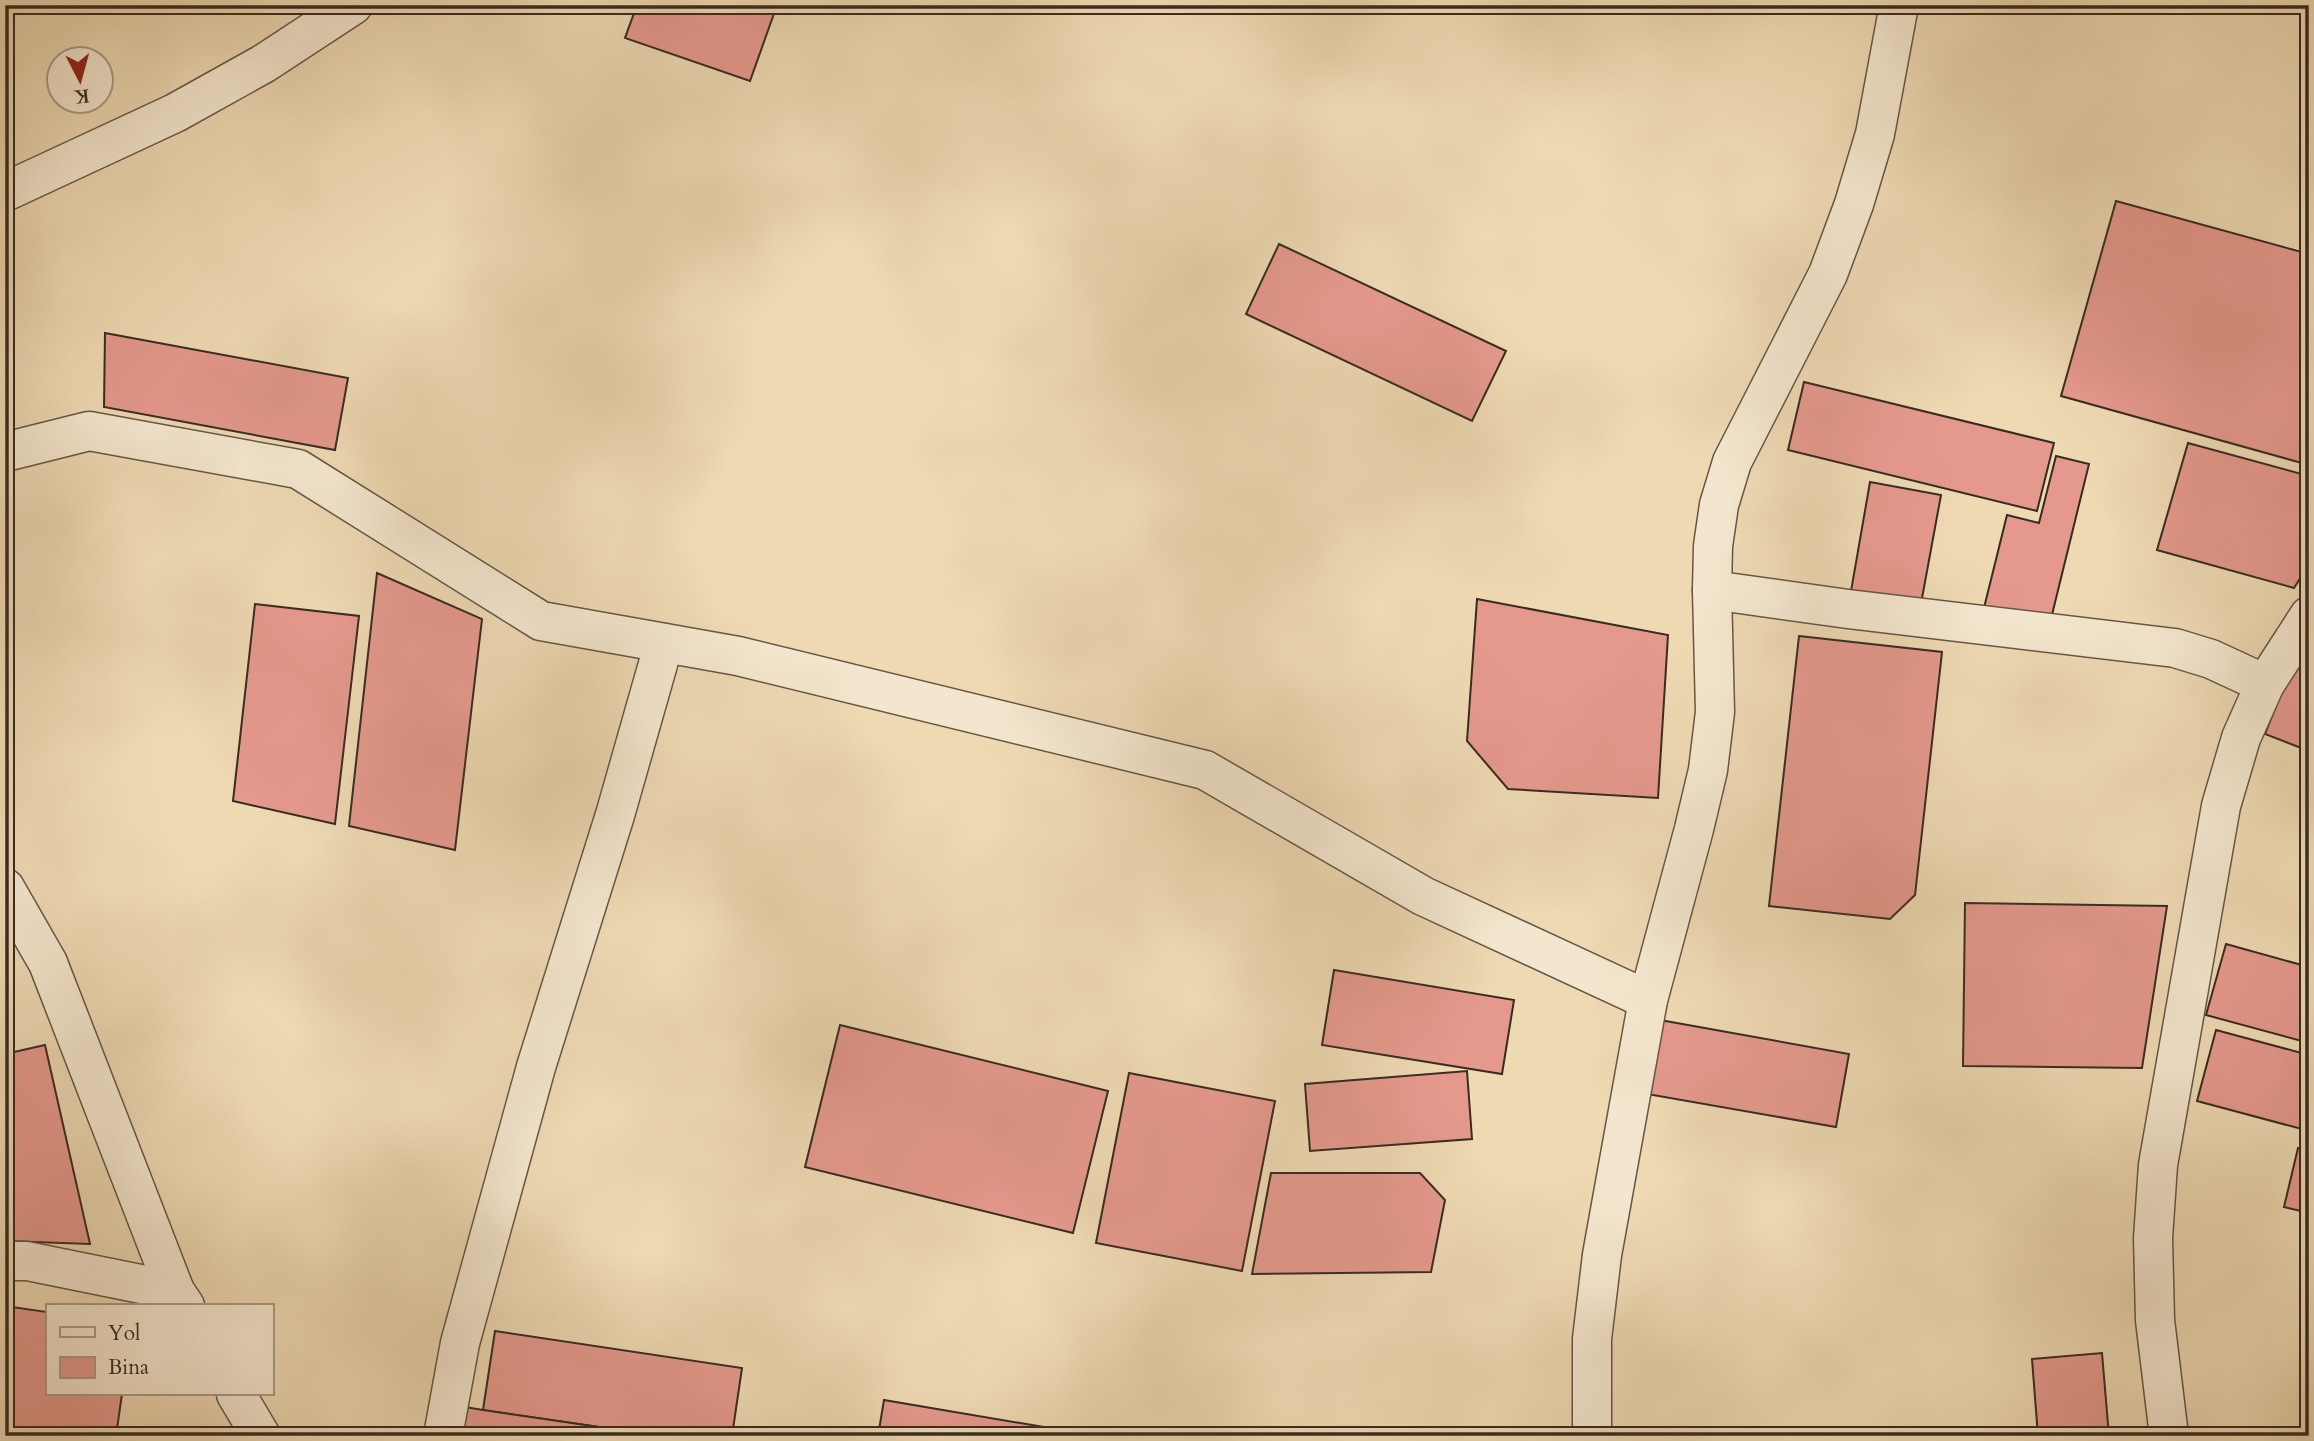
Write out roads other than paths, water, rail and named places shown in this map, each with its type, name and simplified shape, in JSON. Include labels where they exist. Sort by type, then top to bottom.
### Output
[{"type":"street","points":[[5,192],[176,113],[263,64],[353,5]]},
{"type":"street","points":[[1592,1436],[1592,1339],[1602,1255],[1648,1000],[1695,829],[1708,770],[1715,712],[1712,590],[1713,546],[1719,505],[1732,462],[1828,274],[1854,204],[1875,134],[1899,5]]},
{"type":"street","points":[[5,452],[89,431],[298,468],[541,621],[738,656],[1205,770],[1423,896],[1648,1000]]},
{"type":"street","points":[[1712,590],[2175,649],[2211,659],[2265,684]]},
{"type":"street","points":[[2169,1436],[2155,1320],[2153,1238],[2158,1165],[2221,806],[2241,738],[2265,684],[2309,616]]},
{"type":"street","points":[[443,1436],[460,1343],[536,1067],[615,815],[664,643]]},
{"type":"street","points":[[5,888],[48,963],[180,1298]]},
{"type":"street","points":[[5,1261],[27,1261],[180,1298]]},
{"type":"street","points":[[237,1396],[261,1436]]}]
